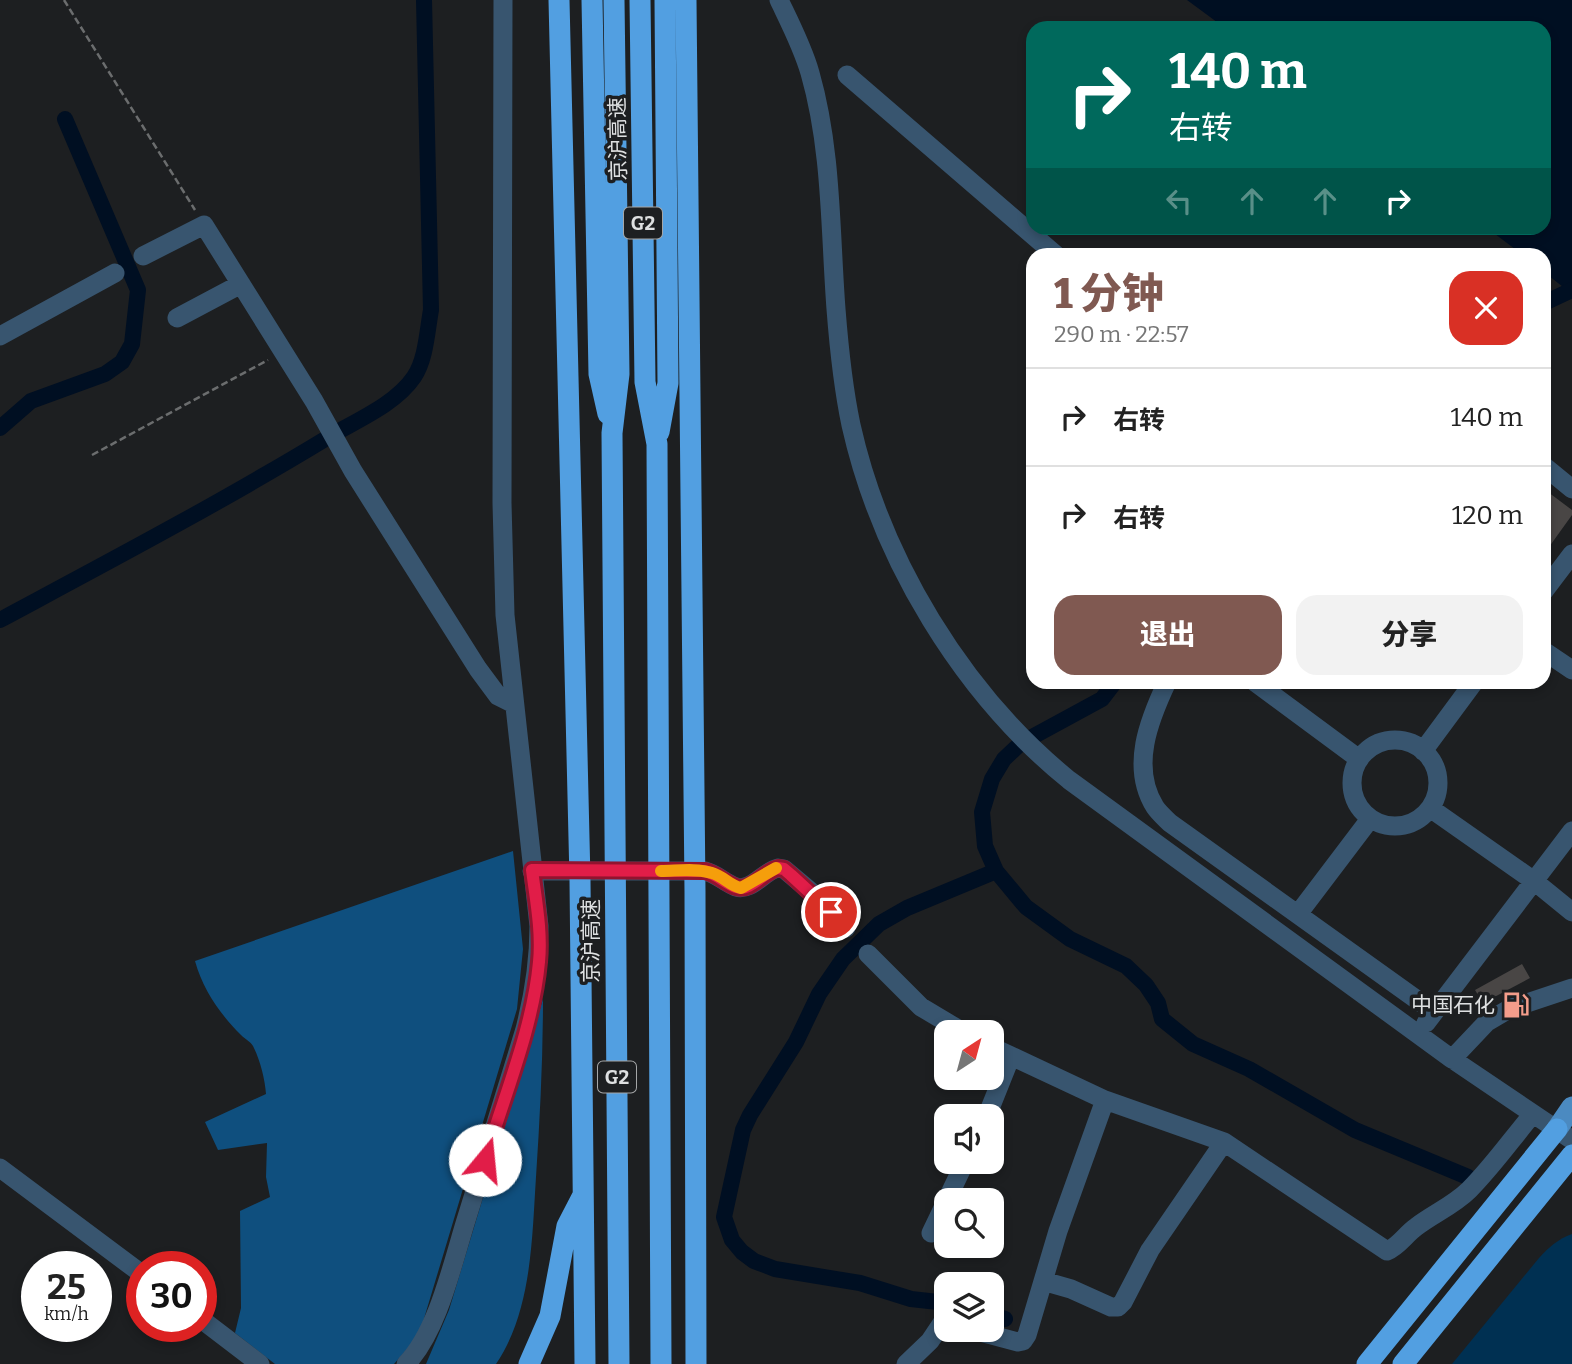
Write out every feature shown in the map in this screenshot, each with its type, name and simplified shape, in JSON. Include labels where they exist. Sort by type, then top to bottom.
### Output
[{"type":"highway","points":[[559,0],[580,880],[585,1364]]},
{"type":"highway","name":"京沪高速","points":[[592,0],[599,374],[612,433]]},
{"type":"highway","name":"京沪高速","points":[[614,0],[618,374],[612,433],[619,1364]]},
{"type":"highway","name":"京沪高速","points":[[640,0],[645,382],[657,444]]},
{"type":"highway","name":"京沪高速","points":[[661,1359],[657,444],[668,383],[665,0]]},
{"type":"highway","points":[[686,0],[695,891],[696,1364]]},
{"type":"highway","points":[[1367,1364],[1565,1134]]},
{"type":"highway","points":[[1403,1364],[1572,1155]]},
{"type":"highway","points":[[529,1364],[550,1316],[567,1226],[583,1195]]},
{"type":"main road","points":[[1565,1134],[1572,1107]]},
{"type":"street","points":[[406,1364],[416,1354],[428,1334],[444,1290],[535,991],[539,959],[539,926],[505,615],[502,503],[503,0]]},
{"type":"street","points":[[779,0],[810,70],[821,119],[829,180],[836,309],[851,424],[863,471],[883,527],[905,575],[937,630],[997,710],[1069,780],[1452,1059],[1532,1115],[1565,1134]]},
{"type":"street","points":[[847,75],[1026,229]]},
{"type":"street","points":[[143,256],[204,225],[314,401],[353,471],[478,669],[498,696],[514,704]]},
{"type":"street","points":[[1033,235],[1048,248]]},
{"type":"street","points":[[0,336],[115,273]]},
{"type":"street","points":[[177,318],[241,284]]},
{"type":"street","points":[[1551,472],[1572,489]]},
{"type":"street","points":[[1551,582],[1572,554]]},
{"type":"street","points":[[1551,656],[1572,670]]},
{"type":"street","points":[[1164,689],[1151,716],[1145,739],[1143,765],[1155,807],[1170,823],[1434,1012]]},
{"type":"street","points":[[1264,689],[1359,759]]},
{"type":"street","points":[[1423,751],[1469,689]]},
{"type":"street","points":[[1389,740],[1407,742],[1423,751],[1434,765],[1437,774],[1437,792],[1430,808],[1415,822],[1405,826],[1384,825],[1370,819],[1359,808],[1351,788],[1351,778],[1359,759],[1372,746],[1389,740]]},
{"type":"street","points":[[1430,808],[1534,881],[1572,912]]},
{"type":"street","points":[[1298,914],[1370,819]]},
{"type":"street","points":[[1418,1034],[1572,831]]},
{"type":"street","points":[[532,870],[705,871],[741,888],[778,868],[784,869],[816,896],[846,928]]},
{"type":"street","points":[[868,954],[921,1007],[943,1020]]},
{"type":"street","points":[[1452,1059],[1487,1022],[1509,1009],[1572,988]]},
{"type":"street","points":[[1004,1053],[1105,1100],[1224,1142],[1387,1251],[1394,1249],[1418,1225],[1469,1190],[1532,1115]]},
{"type":"street","points":[[991,1104],[1011,1056]]},
{"type":"street","points":[[1004,1340],[1023,1341],[1033,1321],[1058,1231],[1105,1100]]},
{"type":"street","points":[[1043,1281],[1071,1289],[1111,1307],[1118,1307],[1124,1302],[1150,1250],[1224,1142]]},
{"type":"street","points":[[0,1168],[126,1263]]},
{"type":"street","points":[[931,1233],[959,1174]]},
{"type":"street","points":[[217,1331],[260,1364]]},
{"type":"street","points":[[906,1364],[934,1335]]},
{"type":"path","points":[[64,0],[204,225]]},
{"type":"path","points":[[92,455],[284,352]]},
{"type":"shaded area","points":[[1187,0],[1572,0],[1572,294],[1551,278],[1551,248],[1514,248],[1496,235],[1551,235],[1551,21],[1216,21]]},
{"type":"shaded area","points":[[513,851],[523,949],[517,1009],[423,1322],[415,1340],[394,1364],[275,1364],[235,1333],[241,1308],[240,1211],[270,1197],[266,1177],[267,1143],[218,1150],[205,1122],[266,1094],[265,1082],[253,1046],[219,1010],[195,961]]},
{"type":"shaded area","points":[[543,999],[533,1224],[528,1274],[517,1321],[496,1364],[426,1364],[449,1310]]},
{"type":"shaded area","points":[[1572,1234],[1572,1364],[1452,1364],[1539,1258],[1562,1238]]},
{"type":"building","points":[[1551,494],[1572,510],[1572,515],[1551,544]]},
{"type":"building","points":[[1522,964],[1530,978],[1483,1003],[1475,990]]},
{"type":"waterway","points":[[0,620],[206,509],[374,412],[396,396],[414,377],[424,354],[431,310],[424,0]]},
{"type":"waterway","points":[[0,428],[31,401],[105,374],[122,362],[132,344],[138,290],[65,119]]},
{"type":"waterway","points":[[1551,300],[1572,290]]},
{"type":"waterway","points":[[1110,689],[1102,699],[1021,743],[1004,759],[992,779],[982,812],[985,846],[996,871],[1026,907],[1070,939],[1126,966],[1146,985],[1158,1003],[1162,1019],[1193,1044],[1249,1069],[1355,1130],[1468,1177]]},
{"type":"waterway","points":[[934,1302],[911,1299],[860,1283],[775,1269],[754,1261],[732,1240],[724,1217],[743,1130],[796,1042],[819,994],[843,959],[879,924],[907,908],[996,871]]},
{"type":"slow traffic","points":[[661,871],[705,871],[741,888],[776,868]]},
{"type":"place","name":"中国石化","points":[[1516,1005]]},
{"type":"route","points":[[485,1160],[535,991],[539,926],[532,870],[705,871],[741,888],[778,868],[784,869],[831,912]]}]
